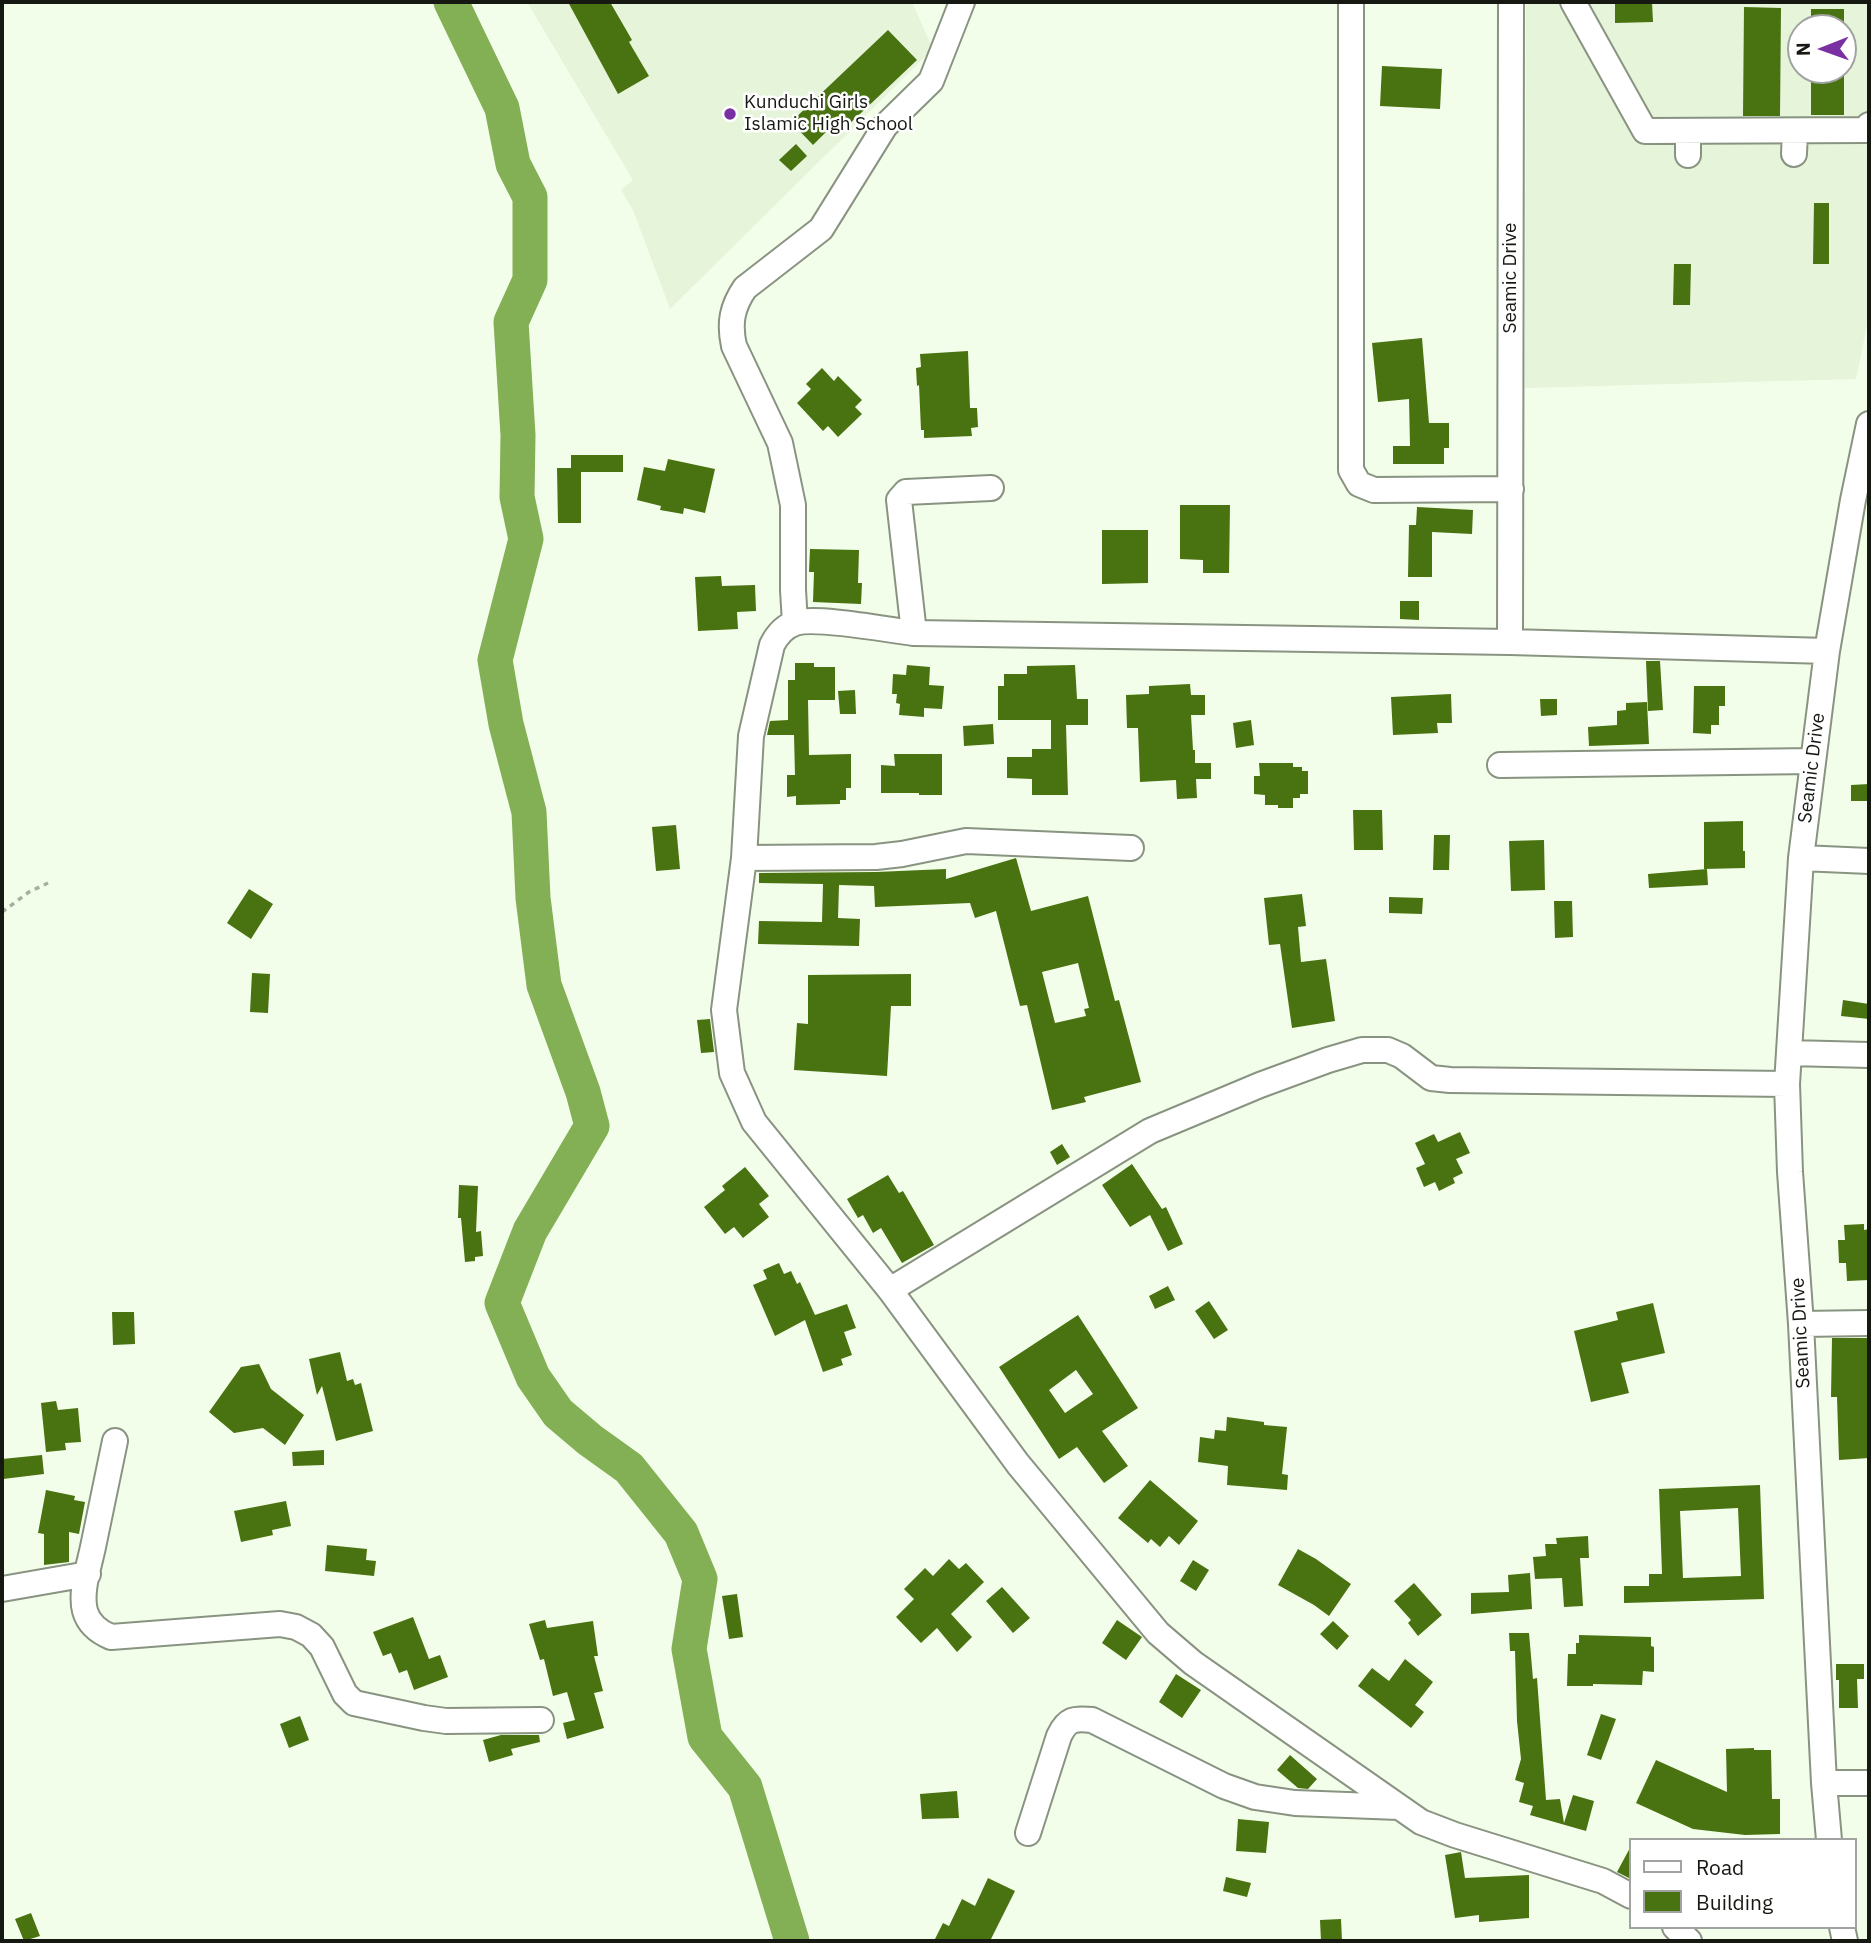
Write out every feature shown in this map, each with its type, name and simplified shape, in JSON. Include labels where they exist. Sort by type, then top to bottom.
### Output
[{"type":"street","points":[[796,623],[793,590],[793,505],[780,443],[734,346],[732,315],[745,288],[821,229],[885,126],[931,81],[962,2]]},
{"type":"street","points":[[1351,2],[1351,470],[1359,484],[1374,490],[1511,489]]},
{"type":"street","name":"Seamic Drive","points":[[1510,2],[1510,642]]},
{"type":"street","points":[[1573,2],[1645,131],[1688,143],[1794,142],[1867,130],[1869,125]]},
{"type":"street","name":"Seamic Drive","points":[[1829,1838],[1787,1084],[1801,858],[1813,761],[1827,651],[1861,501],[1869,424]]},
{"type":"street","points":[[914,633],[899,500],[906,492],[991,488]]},
{"type":"street","points":[[1630,1895],[1603,1881],[1421,1822],[1193,1663],[1158,1633],[1018,1464],[890,1290],[754,1122],[732,1073],[724,1010],[744,858],[751,736],[772,645],[777,635],[796,623],[825,622],[914,633],[1510,642],[1827,651]]},
{"type":"street","points":[[1500,765],[1813,761]]},
{"type":"street","points":[[744,858],[876,857],[966,841],[1130,848]]},
{"type":"street","points":[[1801,858],[1869,861]]},
{"type":"street","points":[[890,1290],[1150,1131],[1283,1077],[1362,1050],[1388,1050],[1402,1056],[1432,1078],[1450,1080],[1787,1084]]},
{"type":"street","points":[[1789,1054],[1869,1055]]},
{"type":"street","points":[[1801,1324],[1869,1323]]},
{"type":"street","points":[[115,1441],[84,1601],[91,1624],[100,1632],[111,1637],[280,1624],[296,1627],[311,1635],[322,1647],[348,1700],[354,1703],[446,1721],[541,1720]]},
{"type":"street","points":[[2,1589],[88,1574]]},
{"type":"street","points":[[1028,1833],[1059,1736],[1065,1724],[1078,1718],[1092,1720],[1224,1786],[1255,1797],[1295,1803],[1399,1807]]},
{"type":"street","points":[[1824,1783],[1869,1783]]},
{"type":"path","points":[[2,912],[29,892],[48,883]]},
{"type":"shaded area","name":"Kunduchi Girls Islamic High School","points":[[527,2],[912,2],[933,49],[670,309],[633,210],[621,190],[633,180]]},
{"type":"shaded area","points":[[1526,2],[1869,2],[1869,316],[1856,379],[1525,388]]},
{"type":"building","points":[[568,2],[610,2],[649,76],[618,94]]},
{"type":"building","points":[[1615,2],[1652,2],[1653,22],[1615,23]]},
{"type":"building","points":[[1744,7],[1781,8],[1780,116],[1743,116]]},
{"type":"building","points":[[1811,9],[1844,9],[1844,14],[1811,14]]},
{"type":"building","points":[[888,30],[917,60],[842,131],[835,123],[813,145],[791,122]]},
{"type":"building","points":[[1382,66],[1442,69],[1440,109],[1380,106]]},
{"type":"building","points":[[1811,84],[1844,84],[1844,115],[1811,115]]},
{"type":"building","points":[[796,144],[807,156],[791,171],[779,160]]},
{"type":"building","points":[[1814,203],[1829,203],[1829,264],[1813,264]]},
{"type":"building","points":[[1674,264],[1691,264],[1690,305],[1673,305]]},
{"type":"building","points":[[1422,338],[1429,423],[1449,423],[1449,448],[1444,448],[1444,464],[1393,464],[1393,446],[1410,446],[1409,399],[1378,402],[1372,343]]},
{"type":"building","points":[[968,351],[970,408],[977,408],[978,427],[971,428],[972,436],[924,438],[916,368],[921,367],[920,354]]},
{"type":"building","points":[[822,368],[834,381],[838,376],[862,400],[855,407],[862,414],[838,437],[828,426],[823,431],[797,403],[811,389],[806,384]]},
{"type":"building","points":[[571,455],[623,455],[623,472],[581,472],[581,523],[558,523],[557,468],[571,468]]},
{"type":"building","points":[[668,459],[715,469],[705,513],[684,508],[683,514],[660,510],[661,506],[637,500],[644,467],[665,471]]},
{"type":"building","points":[[1180,505],[1230,505],[1229,573],[1203,573],[1203,560],[1180,559]]},
{"type":"building","points":[[1417,507],[1473,510],[1472,534],[1432,532],[1432,577],[1408,577],[1409,525],[1416,525]]},
{"type":"building","points":[[1102,530],[1148,530],[1148,583],[1102,584]]},
{"type":"building","points":[[810,549],[859,550],[858,583],[862,583],[861,604],[813,602],[814,572],[809,572]]},
{"type":"building","points":[[721,576],[722,586],[755,585],[756,611],[737,612],[738,629],[698,631],[695,577]]},
{"type":"building","points":[[1400,601],[1419,601],[1419,620],[1400,619]]},
{"type":"building","points":[[1646,661],[1660,661],[1663,710],[1648,711]]},
{"type":"building","points":[[795,663],[835,667],[835,700],[808,700],[809,755],[851,754],[851,788],[846,788],[846,800],[840,800],[840,804],[796,805],[796,796],[787,797],[787,775],[795,775],[794,735],[767,735],[770,721],[788,720],[788,680],[795,680]]},
{"type":"building","points":[[907,665],[930,667],[929,685],[944,686],[942,709],[924,708],[924,717],[899,715],[897,694],[892,694],[893,674],[906,675]]},
{"type":"building","points":[[1075,665],[1077,699],[1088,699],[1088,725],[1066,725],[1068,795],[1032,795],[1032,779],[1007,778],[1007,757],[1032,757],[1032,749],[1051,749],[1051,720],[998,720],[998,686],[1004,686],[1004,674],[1027,674],[1027,666]]},
{"type":"building","points":[[1190,684],[1191,695],[1205,695],[1205,715],[1191,715],[1193,750],[1195,763],[1211,763],[1211,779],[1196,779],[1197,798],[1177,799],[1176,780],[1140,782],[1138,728],[1127,728],[1126,695],[1149,694],[1149,686]]},
{"type":"building","points":[[1694,686],[1725,686],[1725,706],[1719,706],[1719,725],[1711,725],[1711,734],[1693,733]]},
{"type":"building","points":[[855,690],[856,714],[840,714],[838,691]]},
{"type":"building","points":[[1451,694],[1452,723],[1437,723],[1438,733],[1393,735],[1391,697]]},
{"type":"building","points":[[1540,699],[1557,699],[1557,715],[1541,716]]},
{"type":"building","points":[[1647,702],[1649,744],[1589,746],[1588,727],[1617,725],[1617,711],[1626,710],[1626,703]]},
{"type":"building","points":[[1251,720],[1254,745],[1236,748],[1233,723]]},
{"type":"building","points":[[993,724],[994,744],[964,746],[963,726]]},
{"type":"building","points":[[894,754],[942,754],[942,795],[881,793],[881,765],[895,766]]},
{"type":"building","points":[[1259,763],[1293,763],[1293,767],[1302,767],[1302,771],[1308,771],[1308,794],[1293,798],[1293,808],[1265,805],[1265,795],[1254,794],[1254,776],[1260,776]]},
{"type":"building","points":[[1869,784],[1869,801],[1851,801],[1851,785]]},
{"type":"building","points":[[1353,810],[1382,810],[1383,850],[1354,850]]},
{"type":"building","points":[[1743,821],[1745,868],[1704,869],[1704,822]]},
{"type":"building","points":[[676,825],[680,869],[656,871],[652,827]]},
{"type":"building","points":[[1434,835],[1450,835],[1449,870],[1433,870]]},
{"type":"building","points":[[1544,840],[1545,890],[1511,891],[1509,841]]},
{"type":"building","points":[[1016,858],[1031,911],[1088,896],[1115,1001],[1119,1000],[1141,1082],[1084,1097],[1086,1102],[1052,1110],[1027,1005],[1020,1006],[996,911],[975,918],[970,903],[875,907],[874,886],[839,885],[838,918],[860,919],[859,946],[758,944],[759,921],[822,922],[823,884],[759,883],[759,873],[946,869],[946,879]],"holes":[[[1078,963],[1089,1008],[1084,1009],[1086,1016],[1055,1023],[1042,972]]]},
{"type":"building","points":[[1707,869],[1708,885],[1649,888],[1648,874]]},
{"type":"building","points":[[249,889],[273,904],[251,939],[227,923]]},
{"type":"building","points":[[1302,894],[1306,926],[1298,927],[1301,962],[1326,959],[1335,1021],[1292,1028],[1280,944],[1269,945],[1264,898]]},
{"type":"building","points":[[1389,897],[1423,898],[1422,914],[1389,913]]},
{"type":"building","points":[[1554,901],[1572,901],[1573,937],[1555,938]]},
{"type":"building","points":[[252,973],[270,974],[268,1013],[250,1012]]},
{"type":"building","points":[[911,974],[911,1006],[891,1006],[887,1076],[794,1070],[797,1023],[808,1024],[808,975]]},
{"type":"building","points":[[1843,1000],[1869,1004],[1869,1019],[1841,1016]]},
{"type":"building","points":[[710,1019],[714,1052],[701,1053],[697,1020]]},
{"type":"building","points":[[1460,1132],[1470,1153],[1456,1159],[1463,1173],[1453,1178],[1455,1183],[1439,1191],[1435,1182],[1424,1187],[1416,1168],[1425,1164],[1415,1143],[1434,1134],[1438,1142]]},
{"type":"building","points":[[1062,1144],[1070,1157],[1057,1165],[1050,1152]]},
{"type":"building","points":[[1132,1164],[1162,1209],[1166,1207],[1183,1244],[1168,1251],[1150,1215],[1130,1227],[1102,1185]]},
{"type":"building","points":[[745,1167],[769,1196],[759,1204],[769,1217],[743,1238],[734,1227],[725,1234],[704,1207],[725,1190],[722,1186]]},
{"type":"building","points":[[888,1175],[899,1193],[903,1191],[934,1245],[902,1263],[881,1228],[873,1233],[863,1215],[858,1218],[847,1199]]},
{"type":"building","points":[[459,1185],[478,1186],[476,1232],[481,1231],[483,1256],[475,1257],[475,1261],[465,1262],[461,1218],[458,1218]]},
{"type":"building","points":[[1864,1224],[1864,1230],[1869,1229],[1869,1280],[1847,1281],[1846,1263],[1839,1263],[1838,1240],[1845,1240],[1844,1225]]},
{"type":"building","points":[[779,1263],[784,1274],[791,1271],[797,1284],[800,1282],[815,1315],[847,1304],[856,1328],[844,1332],[852,1355],[841,1359],[843,1365],[823,1372],[805,1320],[775,1336],[753,1285],[767,1279],[763,1270]]},
{"type":"building","points":[[1168,1286],[1175,1300],[1155,1309],[1149,1296]]},
{"type":"building","points":[[1209,1301],[1228,1330],[1214,1339],[1195,1311]]},
{"type":"building","points":[[1653,1303],[1665,1353],[1621,1363],[1629,1393],[1591,1402],[1574,1331],[1618,1320],[1616,1312]]},
{"type":"building","points":[[112,1312],[134,1312],[135,1344],[113,1345]]},
{"type":"building","points":[[1078,1315],[1138,1408],[1102,1431],[1128,1466],[1104,1483],[1077,1447],[1059,1459],[999,1367]],"holes":[[[1076,1370],[1093,1394],[1065,1413],[1049,1390]]]},
{"type":"building","points":[[1832,1338],[1869,1338],[1869,1458],[1839,1460],[1837,1397],[1831,1397]]},
{"type":"building","points":[[340,1352],[347,1381],[353,1379],[355,1385],[361,1383],[373,1431],[336,1441],[322,1386],[317,1395],[309,1359]]},
{"type":"building","points":[[259,1364],[271,1389],[304,1415],[285,1445],[263,1428],[234,1433],[209,1412],[241,1367]]},
{"type":"building","points":[[56,1401],[58,1410],[78,1408],[81,1442],[65,1443],[66,1450],[46,1452],[41,1403]]},
{"type":"building","points":[[1227,1417],[1287,1427],[1282,1474],[1288,1475],[1287,1490],[1227,1485],[1228,1466],[1198,1462],[1200,1437],[1214,1439],[1215,1430],[1226,1431]]},
{"type":"building","points":[[324,1450],[324,1465],[293,1466],[292,1452]]},
{"type":"building","points":[[42,1455],[44,1474],[3,1479],[2,1459]]},
{"type":"building","points":[[1150,1480],[1198,1521],[1179,1545],[1169,1536],[1160,1547],[1151,1539],[1148,1543],[1118,1518]]},
{"type":"building","points":[[1760,1485],[1764,1599],[1624,1603],[1624,1586],[1649,1586],[1649,1574],[1662,1574],[1659,1489]],"holes":[[[1738,1508],[1741,1576],[1683,1578],[1680,1511]]]},
{"type":"building","points":[[46,1490],[75,1496],[74,1500],[85,1502],[79,1534],[69,1532],[69,1562],[44,1565],[44,1534],[38,1533]]},
{"type":"building","points":[[286,1501],[291,1526],[272,1530],[273,1535],[241,1542],[234,1511]]},
{"type":"building","points":[[1588,1536],[1589,1558],[1580,1558],[1583,1606],[1564,1607],[1562,1578],[1535,1579],[1533,1557],[1546,1556],[1545,1544],[1557,1544],[1556,1538]]},
{"type":"building","points":[[327,1545],[367,1549],[366,1560],[376,1561],[374,1576],[325,1571]]},
{"type":"building","points":[[1298,1549],[1351,1584],[1329,1616],[1278,1585]]},
{"type":"building","points":[[949,1559],[959,1569],[966,1563],[984,1582],[951,1614],[972,1637],[957,1652],[937,1628],[921,1643],[896,1617],[914,1599],[904,1589],[925,1568],[933,1576]]},
{"type":"building","points":[[1193,1560],[1209,1570],[1196,1591],[1180,1581]]},
{"type":"building","points":[[1530,1573],[1532,1609],[1471,1614],[1471,1593],[1509,1592],[1508,1575]]},
{"type":"building","points":[[1414,1583],[1442,1615],[1418,1636],[1408,1623],[1411,1620],[1394,1601]]},
{"type":"building","points":[[1002,1587],[1030,1618],[1013,1633],[986,1601]]},
{"type":"building","points":[[737,1594],[743,1637],[729,1639],[722,1596]]},
{"type":"building","points":[[413,1617],[429,1659],[440,1655],[448,1677],[414,1690],[407,1670],[399,1673],[391,1653],[383,1656],[373,1632]]},
{"type":"building","points":[[545,1620],[547,1628],[593,1621],[598,1656],[594,1656],[603,1691],[594,1693],[604,1728],[567,1739],[563,1723],[575,1720],[567,1692],[553,1696],[544,1659],[540,1660],[529,1624]]},
{"type":"building","points":[[1117,1620],[1142,1637],[1126,1660],[1102,1643]]},
{"type":"building","points":[[1333,1621],[1349,1636],[1337,1650],[1320,1634]]},
{"type":"building","points":[[1509,1633],[1529,1633],[1533,1679],[1537,1678],[1546,1800],[1560,1799],[1564,1823],[1573,1795],[1594,1801],[1586,1831],[1530,1815],[1533,1806],[1519,1802],[1524,1783],[1515,1780],[1521,1759],[1515,1651],[1510,1651]]},
{"type":"building","points":[[1579,1635],[1651,1637],[1651,1646],[1654,1647],[1654,1672],[1643,1671],[1642,1685],[1567,1686],[1568,1654],[1576,1654]]},
{"type":"building","points":[[1405,1659],[1433,1682],[1415,1705],[1424,1712],[1411,1728],[1358,1686],[1372,1668],[1389,1681]]},
{"type":"building","points":[[1836,1664],[1864,1664],[1864,1679],[1857,1679],[1858,1708],[1839,1708]]},
{"type":"building","points":[[1176,1674],[1201,1690],[1182,1718],[1159,1702]]},
{"type":"building","points":[[1601,1714],[1616,1719],[1601,1760],[1587,1755]]},
{"type":"building","points":[[300,1716],[309,1740],[289,1748],[280,1724]]},
{"type":"building","points":[[501,1735],[539,1735],[540,1742],[511,1749],[513,1755],[489,1762],[483,1740]]},
{"type":"building","points":[[1726,1749],[1771,1750],[1772,1799],[1780,1799],[1780,1834],[1745,1835],[1693,1829],[1636,1803],[1656,1760],[1727,1792]]},
{"type":"building","points":[[1290,1755],[1317,1779],[1308,1789],[1298,1788],[1277,1770]]},
{"type":"building","points":[[957,1791],[959,1818],[922,1819],[920,1794]]},
{"type":"building","points":[[1238,1819],[1269,1822],[1266,1853],[1236,1851]]},
{"type":"building","points":[[1630,1848],[1630,1878],[1617,1872]]},
{"type":"building","points":[[1461,1852],[1465,1878],[1529,1875],[1529,1918],[1479,1922],[1479,1915],[1455,1918],[1445,1855]]},
{"type":"building","points":[[1226,1877],[1251,1883],[1247,1897],[1223,1891]]},
{"type":"building","points":[[988,1878],[1015,1891],[990,1941],[934,1941],[943,1923],[949,1926],[962,1899],[975,1906]]},
{"type":"building","points":[[31,1913],[40,1936],[24,1941],[15,1919]]},
{"type":"building","points":[[1341,1919],[1342,1941],[1321,1941],[1320,1920]]},
{"type":"waterway","points":[[451,2],[502,108],[513,164],[530,197],[530,280],[511,322],[518,435],[517,497],[526,539],[495,660],[506,724],[529,812],[533,898],[544,985],[583,1092],[592,1126],[530,1231],[502,1303],[533,1377],[558,1413],[629,1468],[681,1533],[700,1579],[689,1649],[705,1737],[745,1787],[792,1941]]},
{"type":"place","name":"Kunduchi Girls Islamic High School","points":[[730,114]]}]
